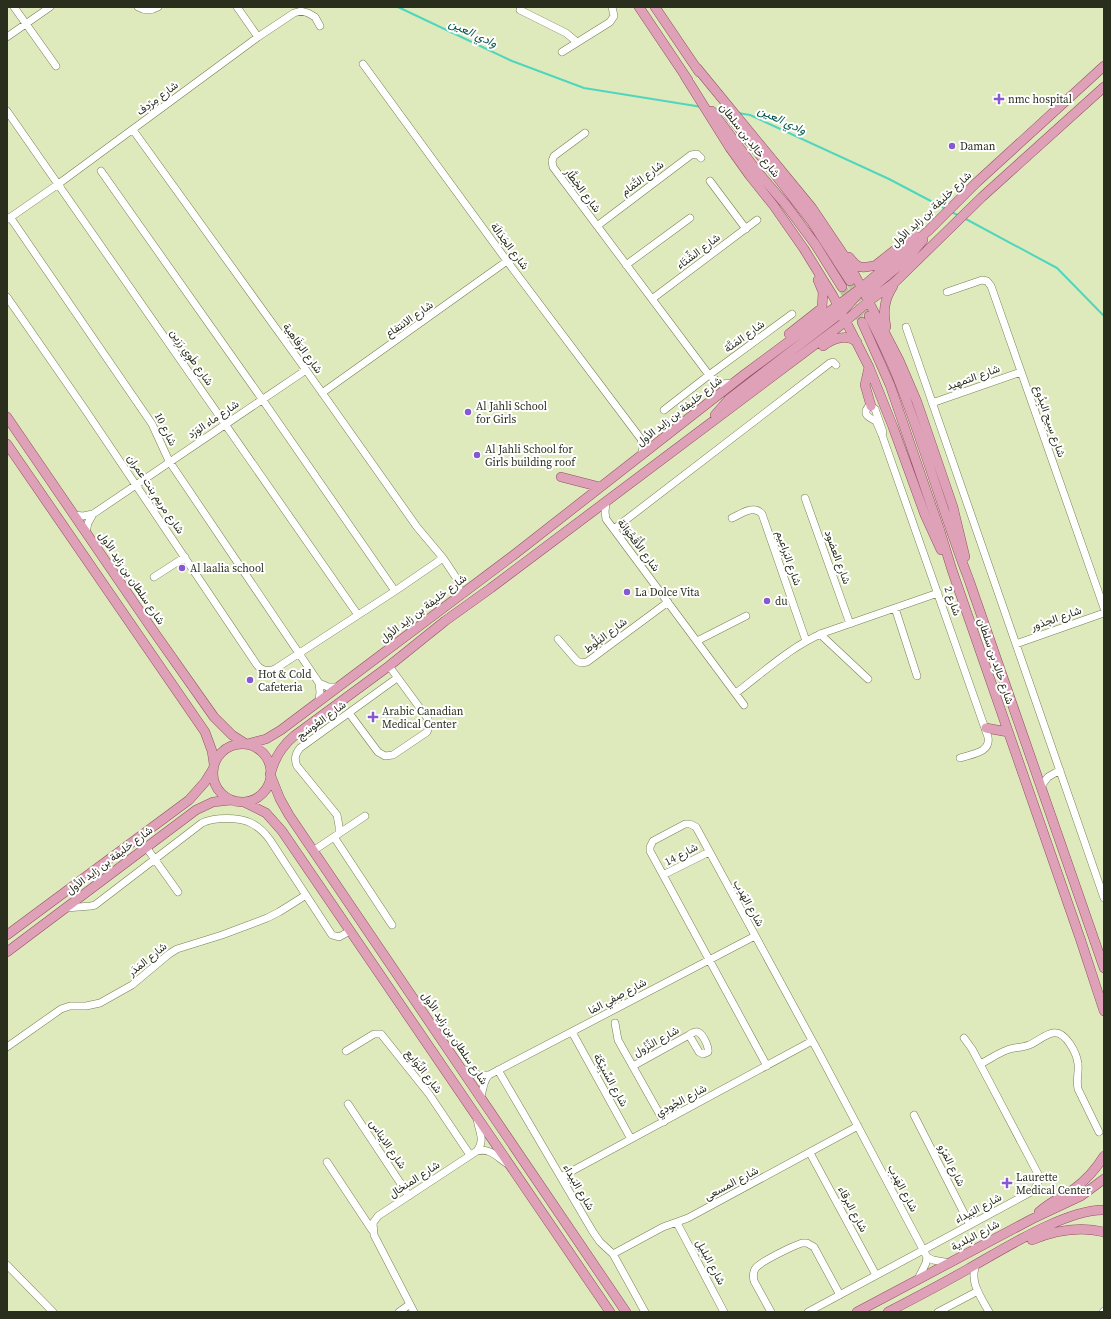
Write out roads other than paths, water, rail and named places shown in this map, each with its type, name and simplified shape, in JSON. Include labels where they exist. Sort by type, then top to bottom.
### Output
[{"type":"main road","name":"شارع خالِد بن سلطان","points":[[638,7],[685,76],[724,125],[753,173],[786,205],[846,284],[812,222],[769,162]]},
{"type":"main road","points":[[655,7],[697,68],[769,162],[828,224],[854,263],[859,267],[867,268],[876,265],[905,242],[925,233]]},
{"type":"main road","name":"شارع خليفة بن زايد الأول","points":[[925,233],[976,182],[1104,66]]},
{"type":"main road","name":"شارع خليفة بن زايد الأول","points":[[271,773],[278,753],[287,741],[389,666],[445,620],[491,588],[734,406],[865,295],[894,283],[982,197],[1104,87]]},
{"type":"main road","points":[[753,173],[818,270],[857,342],[869,367],[893,427],[925,515],[952,570]]},
{"type":"main road","points":[[812,208],[840,248],[887,336],[908,381],[931,442],[958,526],[969,580]]},
{"type":"main road","points":[[745,374],[767,351],[820,310],[823,305],[823,292],[821,286],[782,218]]},
{"type":"main road","points":[[865,295],[907,258],[922,241],[925,233]]},
{"type":"main road","points":[[887,336],[884,311],[886,297],[894,283]]},
{"type":"main road","name":"شارع خليفة بن زايد الأول","points":[[246,744],[260,741],[272,736],[474,585],[745,374],[842,314],[865,295]]},
{"type":"main road","points":[[707,425],[728,399],[842,314]]},
{"type":"main road","name":"شارع خالِد بن سلطان","points":[[1104,968],[897,375],[866,319],[890,384],[938,524],[952,570],[1075,923],[1104,1011]]},
{"type":"main road","points":[[734,406],[761,392],[831,340],[842,338],[853,339],[857,342]]},
{"type":"main road","points":[[869,367],[865,385],[871,406]]},
{"type":"main road","name":"شارع سلطان بن زايد الأول","points":[[7,417],[214,717],[228,732],[246,744]]},
{"type":"main road","points":[[7,444],[205,732],[210,744],[214,766],[213,775],[217,788],[221,793],[232,800],[244,802],[266,813],[277,824],[610,1312]]},
{"type":"main road","points":[[561,477],[600,487]]},
{"type":"main road","points":[[986,728],[1008,732]]},
{"type":"main road","points":[[214,766],[218,757],[227,748],[233,745],[246,744],[263,753],[269,764],[271,773],[267,786],[260,795],[250,801],[244,802]]},
{"type":"main road","name":"شارع خليفة بن زايد الأول","points":[[7,935],[189,800],[205,782],[214,766]]},
{"type":"main road","name":"شارع سلطان بن زايد الأول","points":[[271,773],[276,791],[284,807],[626,1312]]},
{"type":"main road","name":"شارع خليفة بن زايد الأول","points":[[7,952],[201,806],[213,802],[232,800]]},
{"type":"main road","points":[[1032,1219],[1047,1205],[1081,1183],[1093,1171],[1104,1156]]},
{"type":"main road","name":"شارع البلدية","points":[[857,1312],[1032,1219],[1081,1196],[1104,1179]]},
{"type":"main road","points":[[888,1312],[1041,1230],[1069,1217],[1088,1211],[1104,1210]]},
{"type":"main road","points":[[1006,1248],[1017,1246],[1051,1233],[1064,1230],[1088,1229],[1104,1232]]},
{"type":"street","points":[[14,7],[56,66]]},
{"type":"street","points":[[7,36],[50,7]]},
{"type":"street","points":[[138,7],[147,10],[158,7]]},
{"type":"street","points":[[237,7],[258,37]]},
{"type":"street","points":[[562,52],[610,22],[614,13],[612,7]]},
{"type":"street","points":[[520,10],[569,35],[577,42]]},
{"type":"street","name":"شارع مِرْدِف","points":[[9,218],[133,130],[258,37],[297,12],[305,12],[312,15],[320,26]]},
{"type":"street","name":"شارع الجَدَالَة","points":[[362,64],[507,261],[641,438]]},
{"type":"street","name":"شارع طَوِي رَزِين","points":[[7,111],[57,185],[226,424],[358,615]]},
{"type":"street","name":"شارع الرَفَاهِية","points":[[133,130],[306,370],[416,527],[443,558],[457,579]]},
{"type":"street","name":"شارع الخِطَّار","points":[[585,133],[554,156],[552,164],[711,377],[717,388],[716,395],[713,400]]},
{"type":"street","name":"شارع التَّمَام","points":[[597,226],[691,155],[696,154],[701,158]]},
{"type":"street","points":[[101,171],[395,591]]},
{"type":"street","points":[[710,181],[746,228]]},
{"type":"street","name":"شارع 10","points":[[9,218],[152,424],[169,461],[300,654]]},
{"type":"street","points":[[626,265],[690,218]]},
{"type":"street","name":"شارع الشِّتَاء","points":[[652,299],[758,220]]},
{"type":"street","name":"شارع الانتفاع","points":[[322,393],[507,261]]},
{"type":"street","name":"شارع سِيح البِدُوع","points":[[947,292],[979,280],[984,280],[989,283],[1104,608]]},
{"type":"street","name":"شارع مريم بنت عمران","points":[[7,297],[259,667],[264,670],[272,670],[300,654],[443,558]]},
{"type":"street","name":"شارع المَتَّة","points":[[664,410],[711,377],[792,314]]},
{"type":"street","points":[[906,327],[1016,644],[1057,771],[1104,898]]},
{"type":"street","points":[[614,529],[830,363],[833,362],[836,365]]},
{"type":"street","name":"شارع ماء الوَرْد","points":[[93,514],[169,461],[306,370]]},
{"type":"street","name":"شارع التمهيد","points":[[932,403],[1021,372]]},
{"type":"street","points":[[711,377],[724,385],[734,383]]},
{"type":"street","name":"شارع 2","points":[[871,406],[875,409],[883,432],[882,435],[986,728],[989,740],[987,747],[983,751],[960,758]]},
{"type":"street","points":[[641,438],[650,442],[658,442]]},
{"type":"street","points":[[641,438],[643,448],[641,456]]},
{"type":"street","name":"شارع العضود","points":[[805,498],[850,624]]},
{"type":"street","points":[[606,502],[606,519]]},
{"type":"street","name":"شارع البَراعِيم","points":[[732,518],[754,509],[758,510],[762,514],[806,641]]},
{"type":"street","points":[[74,515],[83,516],[93,514]]},
{"type":"street","points":[[86,532],[88,523],[93,514]]},
{"type":"street","points":[[589,514],[597,515],[606,519]]},
{"type":"street","name":"شارع الأُقْحُوَانَة","points":[[606,519],[744,705]]},
{"type":"street","points":[[154,578],[185,557]]},
{"type":"street","points":[[457,579],[465,584],[474,585]]},
{"type":"street","points":[[456,598],[459,589],[457,579]]},
{"type":"street","points":[[736,693],[786,654],[820,634],[938,594]]},
{"type":"street","name":"شارع البَلُّوط","points":[[558,639],[575,660],[581,663],[587,662],[668,602]]},
{"type":"street","points":[[895,608],[917,676]]},
{"type":"street","name":"شارع الجذور","points":[[1016,644],[1104,613]]},
{"type":"street","points":[[697,641],[746,616]]},
{"type":"street","points":[[820,634],[868,679]]},
{"type":"street","points":[[300,654],[319,683],[320,692],[318,701]]},
{"type":"street","points":[[349,712],[378,752],[385,756],[393,755],[425,734],[429,727],[428,719],[389,666]]},
{"type":"street","name":"شارع العُوسَج","points":[[392,925],[336,835],[339,822],[337,815],[297,766],[296,756],[300,748],[397,678]]},
{"type":"street","points":[[319,683],[328,687],[338,687]]},
{"type":"street","points":[[1035,770],[1042,772],[1057,771]]},
{"type":"street","points":[[1041,786],[1045,779],[1057,771]]},
{"type":"street","points":[[313,851],[365,816]]},
{"type":"street","points":[[64,909],[91,906],[97,903],[206,821],[220,818],[248,822],[261,830],[270,840],[332,935],[339,937],[350,931]]},
{"type":"street","name":"شارع الهَدِب","points":[[767,1066],[650,851],[650,845],[653,841],[683,825],[690,824],[696,828],[858,1126],[925,1253]]},
{"type":"street","points":[[146,847],[178,892]]},
{"type":"street","name":"شارع 14","points":[[663,875],[709,852]]},
{"type":"street","points":[[85,893],[85,901],[87,906]]},
{"type":"street","name":"شارع المَدَر","points":[[7,1047],[61,1009],[70,1006],[86,1006],[96,1004],[127,988],[177,949],[222,935],[267,918],[306,895]]},
{"type":"street","name":"شارع صِفِي المَا","points":[[489,1075],[754,936]]},
{"type":"street","name":"شارع النِّزُول","points":[[615,1023],[618,1040],[664,1122]]},
{"type":"street","name":"شارع السِّبِيْكَة","points":[[572,1032],[631,1139]]},
{"type":"street","points":[[980,1064],[1004,1051],[1027,1046],[1050,1034],[1056,1033],[1063,1035],[1068,1040],[1077,1059],[1078,1089],[1099,1132]]},
{"type":"street","name":"شارع النِّوَايِع","points":[[346,1051],[374,1034],[381,1034],[474,1153]]},
{"type":"street","name":"شارع النِّزُول","points":[[633,1066],[689,1035]]},
{"type":"street","name":"شارع البَيداء","points":[[808,1312],[876,1276],[925,1253],[970,1225],[1031,1192],[1037,1186],[1039,1180],[1038,1174],[972,1049],[964,1038]]},
{"type":"street","name":"شارع الجُودِي","points":[[561,1177],[812,1041]]},
{"type":"street","points":[[460,1068],[479,1075],[489,1075]]},
{"type":"street","name":"شارع البَيداء","points":[[498,1070],[596,1237],[613,1254],[645,1312]]},
{"type":"street","points":[[480,1098],[484,1082],[489,1075]]},
{"type":"street","name":"شارع الايناس","points":[[348,1104],[409,1196]]},
{"type":"street","name":"شارع المَرْو","points":[[914,1115],[970,1225]]},
{"type":"street","points":[[474,1153],[480,1146],[482,1140],[477,1117]]},
{"type":"street","name":"شارع المسعى","points":[[613,1254],[663,1227],[678,1223],[688,1218],[858,1126]]},
{"type":"street","points":[[474,1153],[483,1150],[490,1151],[510,1166]]},
{"type":"street","name":"شارع المنخال","points":[[373,1230],[373,1223],[375,1219],[474,1153]]},
{"type":"street","name":"شارع البرقاء","points":[[810,1153],[876,1276]]},
{"type":"street","points":[[327,1162],[373,1230],[414,1312]]},
{"type":"street","name":"شارع البليل","points":[[678,1223],[724,1312]]},
{"type":"street","points":[[770,1312],[754,1281],[753,1275],[755,1270],[760,1264],[802,1243],[807,1243],[814,1247],[840,1295]]},
{"type":"street","points":[[925,1253],[933,1260],[950,1263]]},
{"type":"street","points":[[918,1279],[926,1263],[925,1253]]},
{"type":"street","points":[[7,1265],[53,1312]]},
{"type":"street","points":[[976,1265],[973,1276],[976,1288]]},
{"type":"street","points":[[958,1275],[966,1277],[976,1288],[989,1312]]},
{"type":"street","points":[[938,1312],[976,1288]]},
{"type":"street","points":[[399,1312],[410,1304]]},
{"type":"waterway","name":"وادي العين","points":[[398,7],[512,61],[584,88],[702,107]]},
{"type":"waterway","name":"وادي العين","points":[[714,109],[727,111]]},
{"type":"waterway","name":"وادي العين","points":[[738,113],[750,115],[889,179],[946,209]]},
{"type":"waterway","name":"وادي العين","points":[[951,212],[960,216]]},
{"type":"waterway","name":"وادي العين","points":[[964,218],[1057,268],[1104,316]]},
{"type":"tunnel","points":[[850,281],[869,316]]},
{"type":"tunnel","points":[[842,287],[862,322]]},
{"type":"place","name":"nmc hospital","points":[[999,99]]},
{"type":"place","name":"Daman","points":[[952,146]]},
{"type":"place","name":"Al Jahli School for Girls","points":[[468,412]]},
{"type":"place","name":"Al Jahli School for Girls building roof","points":[[477,455]]},
{"type":"place","name":"Al laalia school","points":[[182,568]]},
{"type":"place","name":"La Dolce Vita","points":[[627,592]]},
{"type":"place","name":"du","points":[[767,601]]},
{"type":"place","name":"Hot & Cold Cafeteria","points":[[250,680]]},
{"type":"place","name":"Arabic Canadian Medical Center","points":[[373,717]]},
{"type":"place","name":"Laurette Medical Center","points":[[1007,1183]]}]
